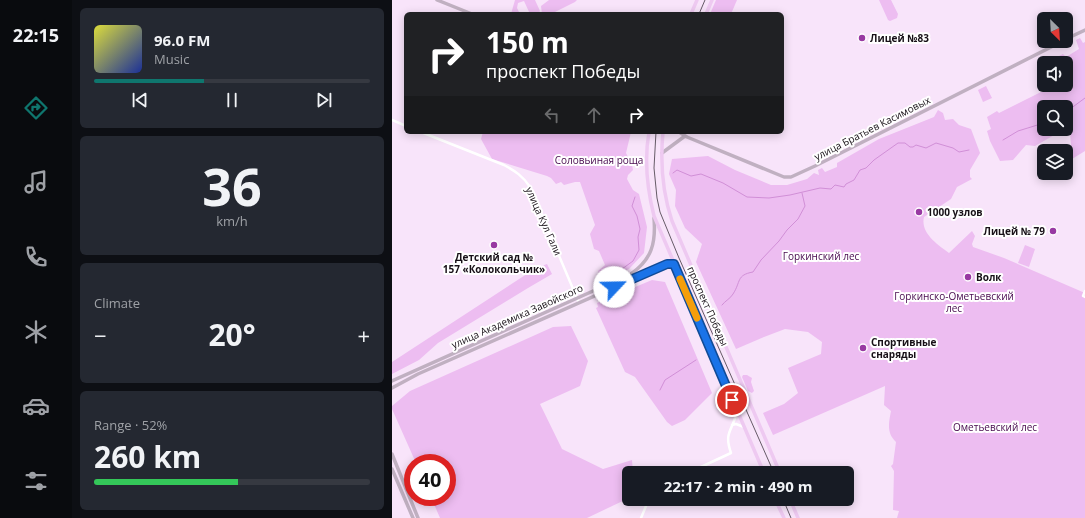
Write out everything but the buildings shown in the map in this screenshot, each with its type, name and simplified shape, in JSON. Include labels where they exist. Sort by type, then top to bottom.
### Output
[{"type":"main road","points":[[692,12],[697,0]]},
{"type":"main road","points":[[707,12],[712,0]]},
{"type":"main road","name":"проспект Победы","points":[[648,134],[646,170],[654,216],[761,466]]},
{"type":"main road","name":"проспект Победы","points":[[664,134],[661,170],[664,193],[672,221],[777,466]]},
{"type":"main road","points":[[778,506],[784,518]]},
{"type":"main road","points":[[793,506],[798,518]]},
{"type":"street","points":[[437,0],[467,12]]},
{"type":"street","points":[[1073,36],[1085,30]]},
{"type":"street","name":"улица Братьев Касимовых","points":[[682,134],[784,177],[791,177],[816,166],[1049,48]]},
{"type":"street","points":[[392,120],[404,125]]},
{"type":"street","name":"улица Кул Гали","points":[[426,134],[504,165],[517,172],[524,179],[530,187],[580,302]]},
{"type":"street","points":[[662,153],[685,136]]},
{"type":"street","name":"улица Академика Завойского","points":[[392,381],[624,278],[640,268],[648,258],[655,237],[654,216]]},
{"type":"street","name":"улица Академика Завойского","points":[[392,388],[580,302],[667,264],[674,264]]},
{"type":"street","points":[[1085,291],[1083,296],[1085,297]]},
{"type":"street","points":[[399,377],[398,380],[401,383]]},
{"type":"street","points":[[703,466],[731,453],[728,439],[737,410]]},
{"type":"street","points":[[731,426],[736,424],[744,427]]},
{"type":"street","points":[[392,454],[418,518]]},
{"type":"street","points":[[392,469],[413,518]]},
{"type":"street","points":[[641,518],[646,506]]},
{"type":"green space","points":[[515,0],[535,0],[540,11],[529,12],[524,1],[518,3],[517,8],[519,12],[512,12]]},
{"type":"green space","points":[[549,0],[577,0],[555,12],[542,12],[541,6]]},
{"type":"green space","points":[[716,0],[737,0],[732,12],[711,12]]},
{"type":"green space","points":[[879,0],[891,0],[898,14],[897,18],[890,21],[888,20]]},
{"type":"green space","points":[[1080,38],[1083,43],[1085,42],[1085,151],[1073,158],[1073,144],[1071,144],[1070,136],[1073,136],[1073,100],[1037,100],[1037,136],[1052,136],[1035,146],[1026,145],[1013,160],[1000,161],[990,141],[987,131],[991,129],[987,117],[997,111],[999,113],[1041,92],[1073,92],[1073,56],[1068,56],[1079,49],[1076,40]]},
{"type":"green space","points":[[986,86],[992,98],[983,102],[978,90]]},
{"type":"green space","points":[[938,110],[943,113],[945,120],[953,119],[959,125],[971,129],[980,153],[970,170],[970,177],[972,179],[957,187],[951,199],[924,217],[923,223],[931,238],[949,253],[972,231],[975,236],[972,244],[973,247],[1004,258],[1085,293],[1085,518],[897,518],[899,511],[893,510],[894,471],[891,466],[893,464],[896,442],[889,431],[891,411],[884,405],[885,386],[773,435],[763,413],[784,404],[798,393],[788,368],[821,354],[822,342],[808,332],[785,329],[736,349],[696,262],[702,244],[685,228],[675,206],[676,190],[669,174],[672,159],[708,156],[735,170],[771,185],[787,185],[807,179],[814,173],[819,175],[818,170],[822,168],[825,172],[837,167],[837,163],[879,139],[934,117]]},
{"type":"green space","name":"Соловьиная роща","points":[[482,134],[631,134],[626,153],[633,170],[628,175],[627,179],[633,190],[639,194],[647,227],[644,253],[629,269],[606,279],[601,278],[598,271],[605,265],[599,251],[594,249],[590,234],[595,225],[580,182],[564,185],[561,182],[556,184],[547,176],[492,159],[481,139]]},
{"type":"green space","points":[[1025,245],[1035,249],[1029,267],[1018,263]]},
{"type":"green space","points":[[547,264],[552,274],[438,343],[419,360],[392,374],[392,362],[536,268]]},
{"type":"green space","points":[[652,280],[665,282],[712,393],[685,420],[672,426],[667,422],[635,377],[625,372],[596,308],[598,307],[597,303]]},
{"type":"green space","points":[[571,326],[588,361],[580,386],[540,404],[562,449],[603,469],[632,460],[632,466],[622,466],[622,501],[587,518],[440,518],[435,506],[456,506],[456,454],[412,454],[392,406],[410,391],[553,327]]},
{"type":"green space","points":[[743,375],[747,375],[752,378],[751,382],[754,391],[752,393],[748,391],[742,377]]},
{"type":"waterway","points":[[1073,107],[1085,98]]},
{"type":"waterway","points":[[1003,140],[1018,131],[1037,125]]},
{"type":"waterway","points":[[673,173],[677,170],[691,176],[701,174],[723,183],[747,197],[769,198],[820,188],[831,189],[835,185],[844,187],[846,184],[854,180],[860,170],[866,168],[874,160],[898,143],[905,143],[910,147],[916,145],[926,148],[936,143],[953,148],[959,152],[969,150]]},
{"type":"waterway","points":[[722,305],[732,295],[741,277],[753,272],[761,260],[798,219],[805,206],[802,193]]},
{"type":"waterway","points":[[622,269],[633,261],[639,250],[638,237],[640,229],[637,216],[632,206],[635,197]]},
{"type":"waterway","points":[[660,390],[665,380],[696,360]]},
{"type":"tram line","points":[[700,12],[705,0]]},
{"type":"tram line","points":[[656,134],[654,168],[660,212],[771,466]]},
{"type":"tram line","points":[[786,506],[791,518]]},
{"type":"slow traffic","points":[[680,279],[697,318]]},
{"type":"place","name":"Лицей №83","points":[[862,38]]},
{"type":"place","name":"1000 узлов","points":[[919,212]]},
{"type":"place","name":"Лицей № 79","points":[[1053,231]]},
{"type":"place","name":"Детский сад № 157 «Колокольчик»","points":[[494,245]]},
{"type":"place","name":"Волк","points":[[968,277]]},
{"type":"place","name":"Спортивные снаряды","points":[[863,348]]},
{"type":"route","points":[[614,287],[667,264],[674,264],[732,400]]},
{"type":"park label","name":"Горкинский лес","points":[[821,256]]},
{"type":"park label","name":"Горкинско-Ометьевский лес","points":[[954,302]]},
{"type":"park label","name":"Ометьевский лес","points":[[995,427]]}]
